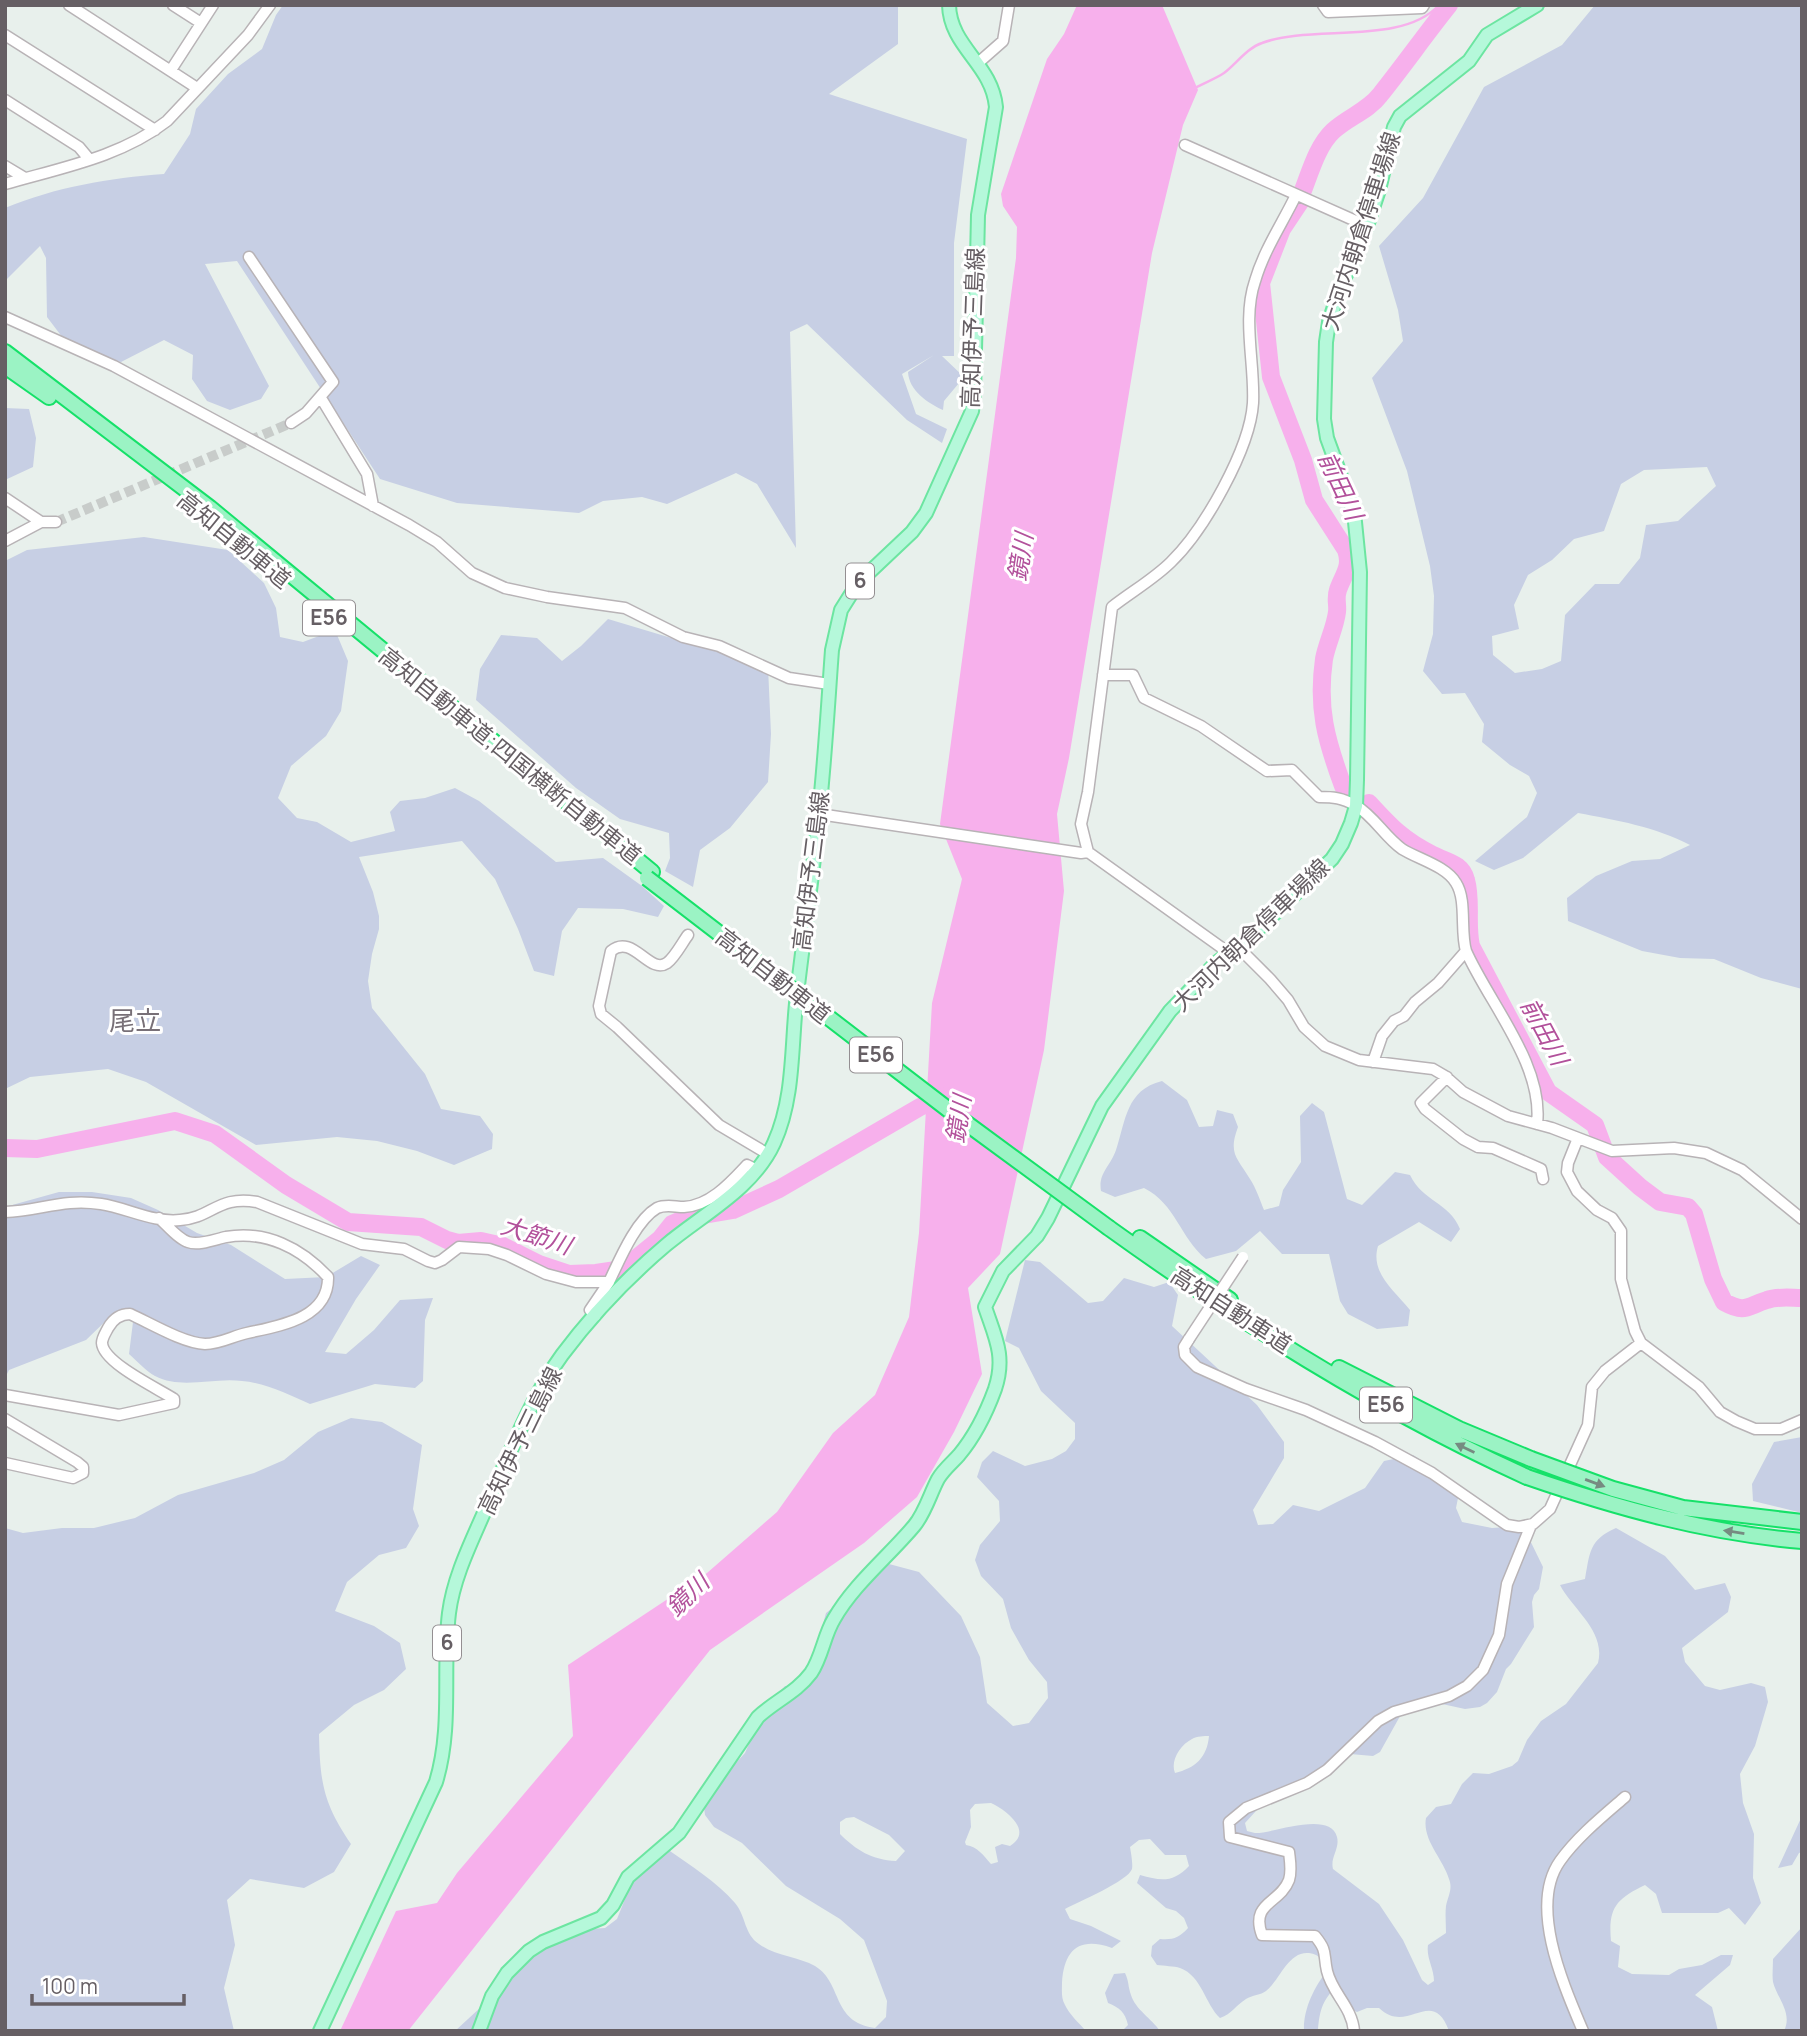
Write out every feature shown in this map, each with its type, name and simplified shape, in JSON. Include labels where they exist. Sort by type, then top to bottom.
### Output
[{"type":"highway","name":"高知自動車道;四国横断自動車道","points":[[5,352],[210,508],[650,875]]},
{"type":"highway","name":"高知自動車道","points":[[5,366],[185,499],[499,759],[650,875],[839,1027],[1250,1325],[1350,1385],[1464,1448],[1527,1477],[1601,1502],[1693,1526],[1802,1541]]},
{"type":"highway","name":"高知自動車道","points":[[1112,1224],[1341,1370],[1459,1429],[1613,1489],[1683,1508],[1802,1522]]},
{"type":"main road","name":"高知伊予三島線","points":[[320,2031],[426,1808],[439,1773],[446,1731],[449,1616],[452,1598],[463,1562],[536,1398],[560,1358],[630,1279],[757,1170],[774,1143],[785,1109],[819,814],[832,650],[841,610],[858,583],[912,532],[926,513],[972,411],[978,215],[996,107],[992,86],[950,22],[949,5]]},
{"type":"main road","name":"大河内朝倉停車場線","points":[[479,2031],[492,1996],[507,1972],[543,1942],[601,1917],[613,1905],[628,1877],[679,1833],[758,1717],[770,1705],[792,1692],[812,1672],[834,1619],[859,1586],[917,1523],[938,1480],[974,1433],[995,1389],[1001,1352],[985,1307],[1003,1271],[1037,1236],[1048,1218],[1102,1106],[1170,1012],[1216,963],[1234,950],[1332,859],[1342,844],[1356,806],[1360,572],[1354,512],[1327,438],[1323,407],[1329,322],[1339,291],[1367,226],[1379,190],[1394,127],[1400,116],[1469,61],[1487,35],[1537,5]]},
{"type":"street","points":[[69,5],[197,88]]},
{"type":"street","points":[[173,5],[201,23]]},
{"type":"street","points":[[171,70],[213,5]]},
{"type":"street","points":[[5,184],[125,147],[155,130],[167,121],[248,35],[270,5]]},
{"type":"street","points":[[978,63],[1003,41],[1009,5]]},
{"type":"street","points":[[1323,5],[1328,12],[1422,8],[1424,5]]},
{"type":"street","points":[[5,35],[155,130]]},
{"type":"street","points":[[5,100],[79,147],[89,159]]},
{"type":"street","points":[[1185,145],[1367,226]]},
{"type":"street","points":[[5,166],[24,178]]},
{"type":"street","points":[[1085,852],[1081,824],[1088,792],[1112,607],[1170,563],[1199,528],[1249,429],[1253,404],[1250,315],[1254,283],[1276,229],[1296,195]]},
{"type":"street","points":[[249,257],[333,382],[306,414],[291,423]]},
{"type":"street","points":[[5,317],[114,366],[373,506],[437,542],[472,573],[505,588],[625,608],[683,637],[719,646],[789,678],[829,684]]},
{"type":"street","points":[[321,398],[367,474],[373,506]]},
{"type":"street","points":[[5,498],[41,522]]},
{"type":"street","points":[[5,541],[41,522],[56,522]]},
{"type":"street","points":[[1103,675],[1133,675],[1144,698],[1201,726],[1267,771],[1292,770],[1319,797],[1337,796],[1356,806],[1403,849],[1443,871],[1457,883],[1461,893],[1462,939],[1511,1032],[1535,1087],[1539,1109],[1537,1124]]},
{"type":"street","points":[[819,814],[1085,852],[1234,950],[1270,979],[1288,1000],[1304,1027],[1325,1046],[1359,1060],[1433,1069],[1447,1077],[1463,1092],[1508,1116],[1612,1151],[1674,1148],[1706,1153],[1742,1170],[1802,1219]]},
{"type":"street","points":[[688,935],[663,965],[655,964],[625,945],[611,951],[599,1006],[601,1014],[719,1125],[768,1154]]},
{"type":"street","points":[[1373,1062],[1382,1036],[1394,1020],[1404,1016],[1466,951]]},
{"type":"street","points":[[1447,1077],[1422,1104],[1425,1109],[1470,1143],[1478,1147],[1493,1147],[1541,1168],[1543,1178]]},
{"type":"street","points":[[1583,1140],[1568,1163],[1567,1172],[1577,1191],[1597,1210],[1612,1218],[1621,1231],[1621,1279],[1635,1331],[1642,1342],[1699,1387],[1720,1412],[1735,1421],[1755,1429],[1781,1429],[1802,1420]]},
{"type":"street","points":[[595,1316],[590,1310],[616,1266],[641,1225],[660,1206],[696,1205],[714,1196],[747,1165],[757,1170]]},
{"type":"street","points":[[5,1212],[62,1202],[100,1204],[159,1218],[183,1220],[222,1203],[240,1199],[257,1202],[362,1244],[404,1249],[435,1263],[459,1247],[473,1247],[507,1255],[559,1278],[591,1283],[610,1280]]},
{"type":"street","points":[[5,1395],[119,1415],[174,1403],[174,1399],[123,1368],[105,1351],[102,1343],[104,1336],[110,1324],[122,1314],[130,1314],[192,1341],[206,1344],[284,1326],[320,1303],[327,1291],[328,1277],[313,1261],[287,1245],[266,1236],[238,1235],[187,1242],[159,1218]]},
{"type":"street","points":[[1243,1257],[1184,1347],[1185,1355],[1197,1367],[1246,1389],[1306,1410],[1375,1442],[1432,1473],[1507,1525],[1531,1525],[1550,1509],[1588,1425],[1592,1387],[1605,1371],[1642,1342]]},
{"type":"street","points":[[5,1419],[77,1462],[83,1473],[73,1478],[5,1463]]},
{"type":"street","points":[[1354,2031],[1349,2009],[1327,1973],[1325,1948],[1315,1936],[1262,1935],[1257,1922],[1260,1912],[1288,1882],[1291,1866],[1289,1852],[1230,1837],[1229,1822],[1246,1808],[1307,1783],[1327,1770],[1378,1721],[1394,1712],[1449,1696],[1467,1686],[1483,1670],[1499,1635],[1507,1584],[1531,1525]]},
{"type":"street","points":[[1583,2031],[1550,1936],[1546,1916],[1548,1897],[1555,1870],[1561,1860],[1625,1797]]},
{"type":"shaded area","points":[[283,5],[898,5],[898,44],[829,94],[967,139],[954,243],[954,356],[942,356],[964,377],[944,401],[943,410],[916,391],[909,379],[908,372],[934,355],[902,374],[916,414],[947,429],[942,443],[907,420],[807,324],[790,332],[796,548],[757,484],[736,473],[667,504],[642,497],[603,501],[579,513],[457,503],[380,479],[237,261],[205,264],[269,386],[261,399],[230,410],[207,401],[192,379],[193,355],[164,340],[121,362],[75,354],[47,317],[46,258],[40,246],[5,281],[5,208],[44,194],[83,185],[164,174],[190,134],[196,109],[228,74],[262,49]]},
{"type":"shaded area","points":[[1595,5],[1802,5],[1802,989],[1761,978],[1714,959],[1680,958],[1642,951],[1568,921],[1567,898],[1596,876],[1632,861],[1660,859],[1690,845],[1664,833],[1578,813],[1523,858],[1494,870],[1475,861],[1527,817],[1537,793],[1529,776],[1510,765],[1482,742],[1484,724],[1465,693],[1442,694],[1423,671],[1433,634],[1434,596],[1430,566],[1407,471],[1372,378],[1403,341],[1398,310],[1379,246],[1423,198],[1484,87],[1562,45]],"holes":[[[1707,467],[1716,486],[1678,521],[1646,525],[1640,558],[1619,584],[1595,584],[1565,615],[1561,661],[1542,669],[1515,673],[1493,655],[1492,636],[1519,629],[1514,605],[1528,575],[1552,560],[1574,539],[1604,531],[1621,484],[1644,470]]]},
{"type":"shaded area","points":[[5,408],[29,409],[36,438],[33,467],[5,480]]},
{"type":"shaded area","points":[[144,537],[228,550],[264,583],[276,608],[280,637],[303,642],[335,630],[348,661],[341,711],[326,736],[291,766],[278,798],[297,818],[317,822],[351,842],[395,831],[390,812],[400,801],[425,798],[455,788],[479,801],[556,862],[603,858],[642,886],[664,906],[658,917],[623,909],[578,908],[562,931],[554,976],[534,971],[495,879],[462,841],[359,857],[379,916],[379,929],[368,981],[372,1008],[425,1074],[441,1109],[480,1116],[493,1134],[492,1149],[454,1165],[417,1151],[377,1141],[337,1137],[256,1145],[146,1082],[108,1069],[30,1077],[5,1089],[5,561],[27,550]]},
{"type":"shaded area","points":[[608,619],[768,667],[771,734],[768,782],[730,828],[700,850],[693,887],[665,871],[670,858],[669,833],[620,819],[576,788],[476,700],[480,669],[501,635],[537,638],[562,661]]},
{"type":"shaded area","points":[[1162,1081],[1187,1100],[1199,1127],[1213,1126],[1217,1110],[1233,1114],[1238,1127],[1234,1143],[1235,1155],[1254,1186],[1264,1210],[1279,1206],[1283,1190],[1301,1162],[1300,1116],[1312,1103],[1324,1112],[1347,1199],[1362,1205],[1395,1172],[1410,1175],[1422,1191],[1449,1213],[1460,1229],[1451,1242],[1419,1222],[1378,1246],[1376,1256],[1380,1273],[1410,1310],[1408,1326],[1377,1329],[1348,1314],[1340,1301],[1329,1254],[1282,1254],[1260,1231],[1236,1251],[1206,1259],[1155,1195],[1144,1188],[1115,1197],[1101,1191],[1103,1175],[1114,1156],[1129,1108],[1141,1091]]},
{"type":"shaded area","points":[[59,1192],[92,1192],[131,1198],[197,1233],[231,1245],[285,1279],[326,1277],[361,1256],[380,1265],[356,1299],[325,1352],[346,1354],[374,1330],[400,1300],[433,1298],[425,1320],[423,1381],[415,1388],[375,1384],[310,1404],[251,1382],[231,1380],[187,1383],[165,1380],[152,1374],[129,1354],[133,1322],[116,1311],[86,1340],[9,1370],[5,1378],[5,1207]]},
{"type":"shaded area","points":[[1025,1260],[1040,1262],[1088,1303],[1103,1301],[1124,1278],[1154,1287],[1169,1282],[1178,1295],[1172,1326],[1257,1405],[1284,1442],[1284,1458],[1253,1510],[1258,1525],[1273,1524],[1293,1505],[1319,1511],[1365,1488],[1384,1461],[1413,1455],[1451,1480],[1459,1493],[1456,1508],[1462,1522],[1492,1528],[1523,1526],[1543,1567],[1539,1589],[1532,1602],[1534,1627],[1506,1669],[1497,1692],[1487,1703],[1465,1709],[1442,1704],[1404,1709],[1380,1752],[1373,1756],[1350,1754],[1304,1789],[1266,1800],[1245,1823],[1247,1831],[1255,1833],[1312,1824],[1332,1829],[1338,1841],[1333,1869],[1379,1904],[1403,1940],[1422,1980],[1428,1985],[1434,1981],[1428,1945],[1446,1933],[1446,1906],[1450,1883],[1427,1834],[1426,1818],[1436,1807],[1451,1804],[1462,1784],[1473,1773],[1489,1774],[1512,1766],[1518,1761],[1527,1740],[1541,1721],[1566,1704],[1598,1663],[1599,1651],[1593,1631],[1560,1585],[1585,1579],[1592,1548],[1600,1537],[1616,1528],[1665,1556],[1695,1590],[1725,1583],[1731,1597],[1728,1612],[1682,1648],[1685,1662],[1705,1686],[1720,1690],[1751,1683],[1765,1687],[1768,1702],[1755,1746],[1740,1774],[1743,1803],[1754,1834],[1753,1878],[1761,1903],[1745,1925],[1729,1908],[1718,1913],[1662,1913],[1656,1894],[1645,1885],[1627,1895],[1616,1906],[1610,1930],[1611,1941],[1620,1946],[1618,1967],[1632,1974],[1669,1975],[1679,1969],[1702,1965],[1721,1955],[1733,1955],[1730,1965],[1695,1995],[1712,2007],[1718,2031],[1449,2031],[1435,2012],[1427,2011],[1400,2017],[1390,2015],[1379,2008],[1367,2008],[1357,2012],[1347,2007],[1336,1988],[1322,2007],[1318,2031],[1304,2031],[1310,1999],[1327,1971],[1321,1959],[1309,1953],[1290,1961],[1266,1991],[1246,1999],[1220,2018],[1193,1977],[1180,1968],[1157,1965],[1151,1956],[1152,1946],[1160,1939],[1176,1938],[1188,1928],[1184,1918],[1176,1911],[1166,1908],[1137,1883],[1140,1875],[1154,1879],[1172,1878],[1189,1866],[1186,1855],[1165,1855],[1150,1839],[1139,1840],[1130,1847],[1132,1869],[1129,1874],[1065,1909],[1070,1919],[1121,1941],[1112,1948],[1082,1945],[1070,1954],[1066,1962],[1062,1983],[1063,2000],[1069,2012],[1086,2031],[455,2031],[494,1995],[511,1968],[574,1930],[605,1928],[617,1919],[635,1874],[667,1849],[728,1895],[739,1908],[750,1935],[759,1944],[809,1963],[824,1973],[851,2018],[875,2028],[886,2017],[887,2001],[864,1940],[840,1919],[786,1886],[742,1843],[714,1827],[705,1815],[703,1799],[745,1753],[764,1709],[785,1686],[800,1688],[809,1676],[826,1613],[889,1564],[919,1572],[961,1616],[980,1657],[987,1703],[1013,1726],[1029,1723],[1048,1698],[1047,1682],[1029,1660],[1011,1628],[1003,1599],[981,1576],[975,1560],[980,1545],[1000,1521],[999,1501],[977,1477],[982,1462],[993,1451],[1025,1466],[1052,1459],[1066,1451],[1075,1439],[1075,1423],[1041,1391],[1019,1348],[1005,1341]],"holes":[[[1209,1736],[1206,1750],[1199,1761],[1175,1773],[1175,1759],[1184,1745],[1194,1738]],[[991,1803],[997,1806],[1010,1816],[1018,1828],[1017,1840],[1010,1846],[1002,1844],[995,1847],[998,1862],[991,1864],[977,1850],[966,1845],[971,1827],[970,1810],[975,1804]],[[854,1817],[889,1835],[905,1851],[896,1861],[879,1859],[865,1853],[840,1834],[840,1822]]]},
{"type":"shaded area","points":[[351,1418],[382,1422],[422,1445],[413,1509],[419,1526],[406,1548],[379,1555],[347,1582],[335,1611],[374,1626],[400,1643],[406,1669],[384,1690],[354,1705],[319,1734],[320,1766],[325,1792],[334,1816],[351,1844],[334,1872],[304,1888],[250,1879],[227,1900],[235,1945],[224,1988],[234,2031],[5,2031],[5,1528],[23,1533],[62,1528],[94,1528],[135,1518],[178,1495],[254,1473],[284,1460],[318,1432]]},
{"type":"shaded area","points":[[1802,1437],[1802,1513],[1753,1501],[1752,1484],[1774,1442]]},
{"type":"shaded area","points":[[1802,1816],[1802,1852],[1792,1865],[1778,1868]]},
{"type":"shaded area","points":[[1802,1927],[1802,2031],[1784,2031],[1787,2018],[1773,1982],[1773,1959]]},
{"type":"shaded area","points":[[1125,1973],[1133,2000],[1160,2031],[1122,2031],[1128,2025],[1124,2014],[1108,2003],[1105,1993],[1114,1974]]},
{"type":"water","name":"鏡川","points":[[1077,5],[1162,5],[1198,90],[1183,125],[1152,253],[1069,758],[1057,814],[1064,891],[1044,1050],[1000,1254],[968,1288],[982,1374],[954,1432],[917,1497],[864,1543],[710,1650],[408,2031],[340,2031],[396,1911],[437,1903],[457,1873],[573,1736],[568,1665],[707,1573],[777,1512],[833,1433],[875,1395],[909,1317],[919,1233],[932,1003],[962,879],[940,824],[1016,258],[1017,227],[1003,206],[1001,194],[1047,59],[1064,34]]},
{"type":"waterway","points":[[1195,88],[1224,73],[1247,52],[1262,43],[1306,35],[1403,26],[1423,18],[1439,5]]},
{"type":"waterway","name":"前田川","points":[[1302,193],[1314,160],[1327,137],[1375,101],[1449,5]]},
{"type":"waterway","name":"前田川","points":[[1300,202],[1282,229],[1261,283],[1271,377],[1303,460],[1314,500],[1348,556],[1337,593],[1336,618],[1324,659],[1322,677],[1324,724],[1343,786],[1348,792]]},
{"type":"waterway","name":"前田川","points":[[1369,803],[1405,838],[1453,864],[1464,874],[1468,888],[1471,946],[1548,1092],[1595,1125],[1607,1157],[1640,1187],[1660,1202],[1688,1207],[1694,1214],[1713,1279],[1724,1302],[1737,1308],[1746,1308],[1776,1298],[1802,1298]]},
{"type":"waterway","name":"大節川","points":[[5,1148],[37,1149],[175,1121],[215,1134],[286,1185],[348,1222],[421,1227],[458,1243],[481,1241],[503,1246],[539,1264],[569,1274],[596,1273],[623,1269],[660,1239],[672,1224],[686,1218],[733,1210],[779,1189],[920,1107],[947,1096]]},
{"type":"tunnel","points":[[56,522],[291,423]]},
{"type":"district","name":"尾立","points":[[135,1021]]}]
